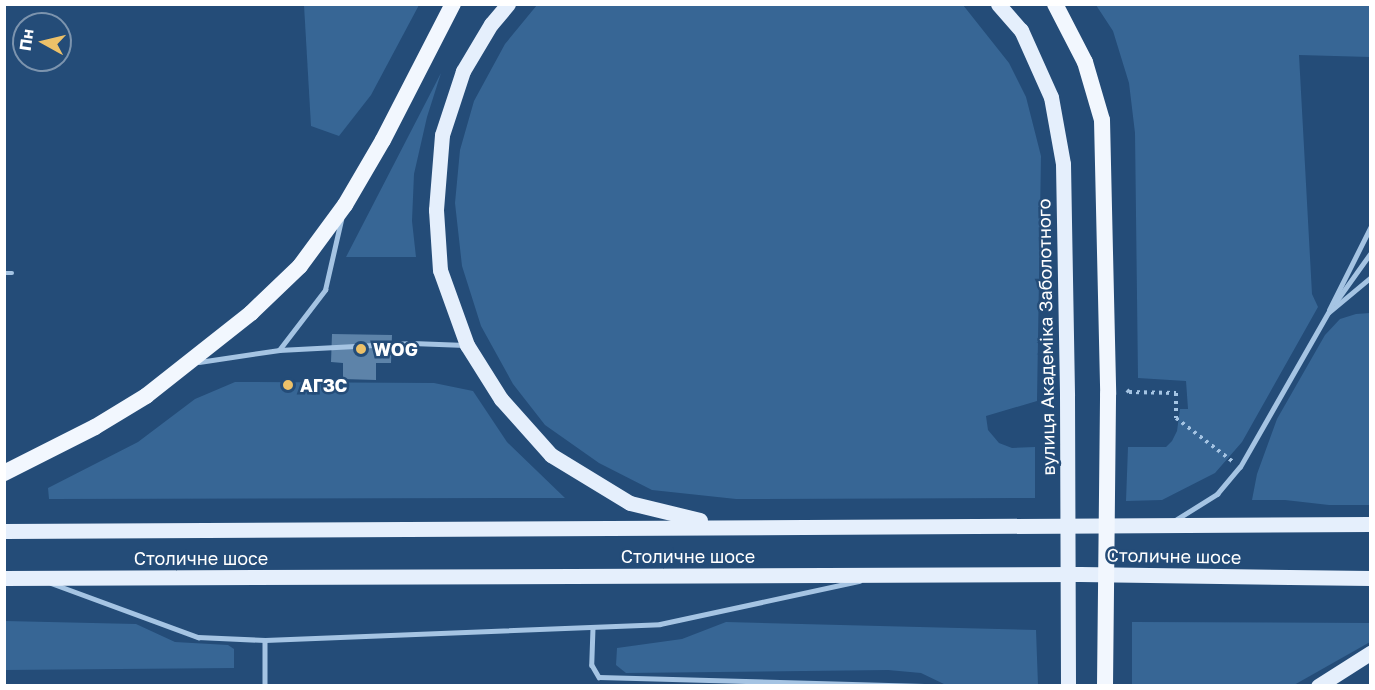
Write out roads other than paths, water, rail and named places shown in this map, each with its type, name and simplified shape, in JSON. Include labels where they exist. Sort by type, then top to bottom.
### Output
[{"type":"highway","points":[[4,473],[95,427],[146,396],[251,313],[300,266],[345,205],[383,140],[453,4]]},
{"type":"highway","points":[[1055,4],[1085,62],[1102,120],[1108,394],[1105,686]]},
{"type":"main road","points":[[508,4],[491,24],[463,71],[442,135],[436,210],[440,270],[467,345],[501,399],[551,455],[630,503],[723,525]]},
{"type":"main road","name":"вулиця Академіка Заболотного","points":[[998,4],[1021,30],[1051,97],[1063,164],[1068,686]]},
{"type":"main road","name":"Столичне шосе","points":[[4,531],[723,525],[1371,524]]},
{"type":"main road","name":"Столичне шосе","points":[[4,578],[1091,574],[1371,578]]},
{"type":"main road","points":[[1318,686],[1371,653]]},
{"type":"lane","points":[[279,350],[324,290],[345,205]]},
{"type":"lane","points":[[1167,525],[1217,494],[1240,467],[1328,313],[1371,228]]},
{"type":"lane","points":[[1328,313],[1371,254]]},
{"type":"lane","points":[[4,273],[12,273]]},
{"type":"lane","points":[[1328,313],[1371,278]]},
{"type":"lane","points":[[187,364],[279,350],[412,343],[467,345]]},
{"type":"lane","points":[[38,578],[198,637],[265,640],[593,628],[686,620],[882,576]]},
{"type":"lane","points":[[593,628],[592,665],[598,677],[924,686]]},
{"type":"lane","points":[[265,640],[265,686]]},
{"type":"place","name":"WOG","points":[[361,349]]},
{"type":"place","name":"АГЗС","points":[[288,385]]}]
